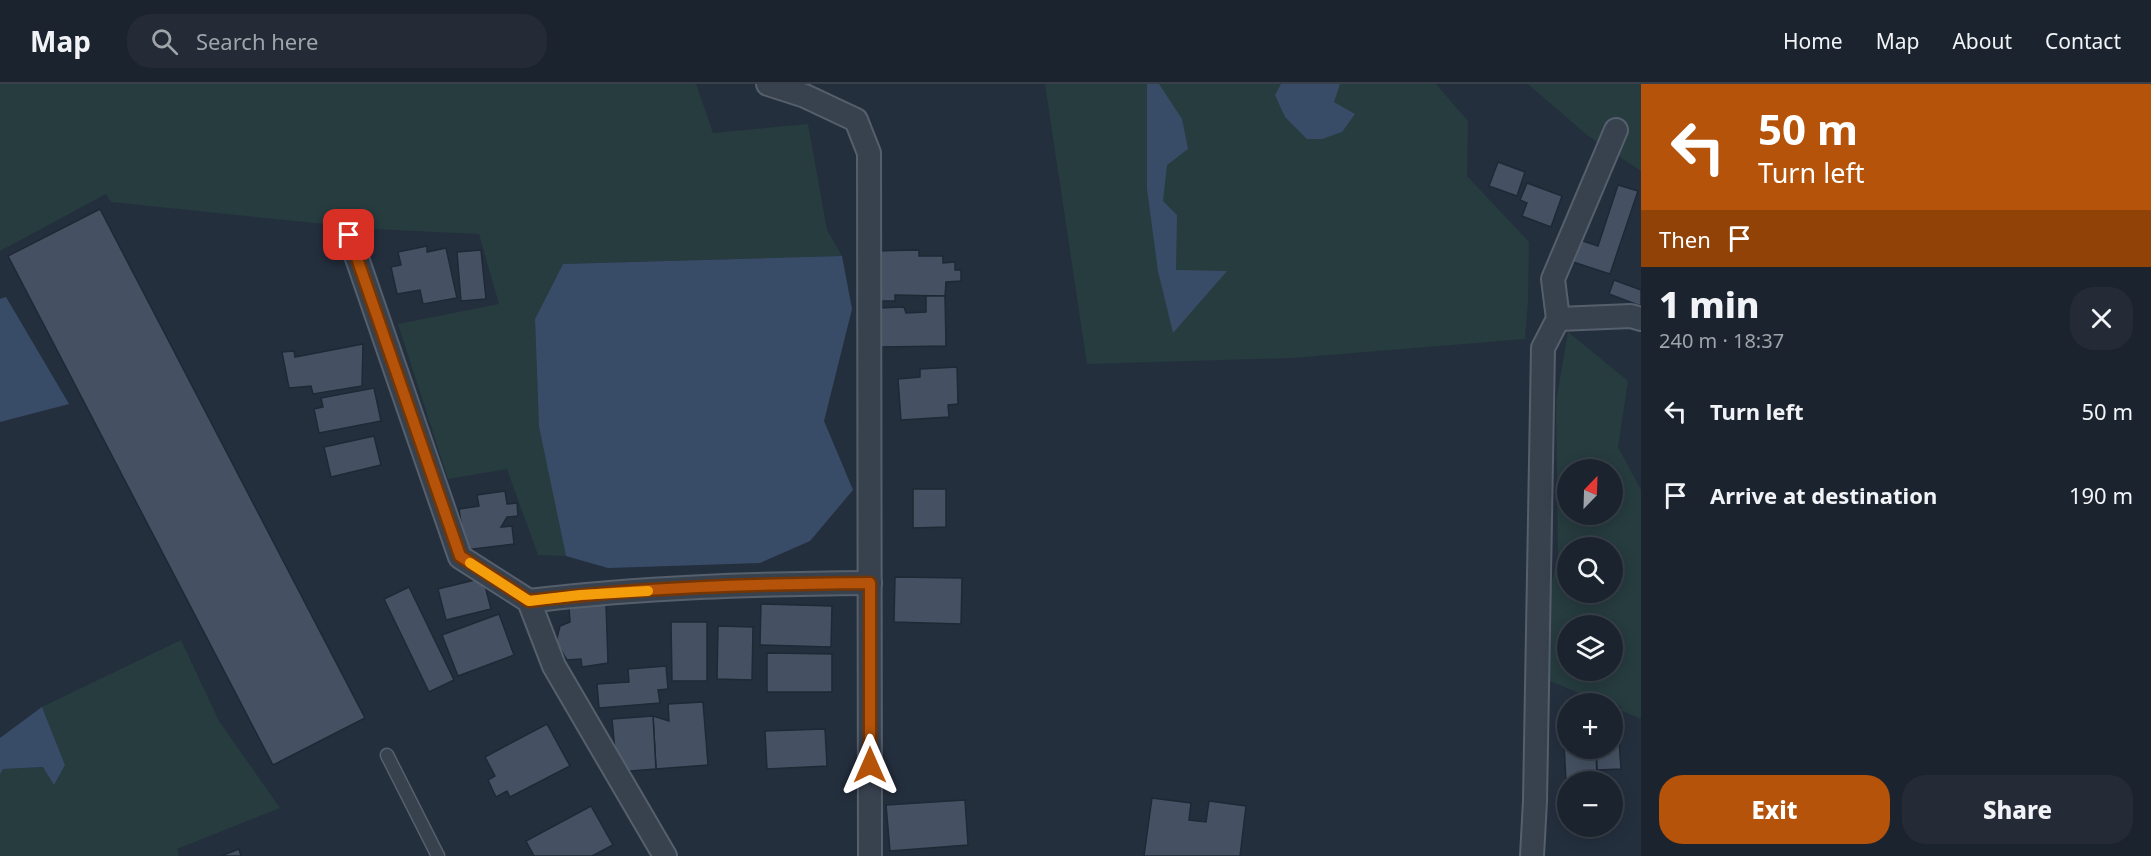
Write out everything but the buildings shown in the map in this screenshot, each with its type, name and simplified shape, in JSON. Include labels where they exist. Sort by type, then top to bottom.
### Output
[{"type":"street","points":[[768,84],[805,96],[856,120],[869,153],[870,856]]},
{"type":"street","points":[[1532,856],[1535,801],[1543,348],[1558,319],[1553,279],[1616,130]]},
{"type":"street","points":[[349,235],[460,556],[529,601],[554,666],[665,856]]},
{"type":"street","points":[[1558,319],[1631,316],[1641,320]]},
{"type":"street","points":[[529,601],[580,595],[761,584],[870,583]]},
{"type":"lane","points":[[387,755],[438,856]]},
{"type":"green space","points":[[0,84],[696,84],[713,133],[808,124],[827,230],[842,256],[563,264],[535,319],[539,427],[566,556],[538,555],[507,469],[448,479],[398,324],[499,304],[479,234],[372,229],[111,202],[106,194],[0,251]]},
{"type":"green space","points":[[1045,84],[1436,84],[1468,121],[1467,176],[1529,242],[1525,339],[1292,358],[1087,364]]},
{"type":"green space","points":[[1528,84],[1641,84],[1641,171],[1587,135]]},
{"type":"green space","points":[[1568,332],[1628,381],[1618,447],[1641,490],[1641,719],[1623,711],[1623,693],[1579,693],[1545,679],[1549,591],[1557,562],[1557,603],[1623,603],[1623,537],[1558,537],[1558,525],[1623,525],[1623,459],[1557,459],[1557,480],[1556,402]]},
{"type":"green space","points":[[181,640],[219,721],[280,808],[177,849],[179,856],[0,856],[0,774],[3,769],[44,767],[54,785],[65,765],[42,707]]},
{"type":"water","points":[[1147,84],[1159,84],[1182,119],[1188,149],[1167,165],[1163,201],[1177,215],[1176,270],[1227,271],[1173,333],[1158,271],[1147,189]]},
{"type":"water","points":[[1281,84],[1340,84],[1334,102],[1355,114],[1342,132],[1322,139],[1307,139],[1285,117],[1275,95]]},
{"type":"water","points":[[842,256],[852,309],[824,421],[853,490],[810,541],[760,563],[608,568],[566,556],[539,427],[535,319],[563,264]]},
{"type":"water","points":[[6,297],[69,404],[0,422],[0,299]]},
{"type":"water","points":[[42,707],[65,765],[54,785],[43,767],[3,769],[0,774],[0,738]]},
{"type":"slow traffic","points":[[470,563],[529,601],[648,591]]},
{"type":"route","points":[[349,235],[460,556],[529,601],[580,595],[761,584],[870,583],[870,765]]}]
